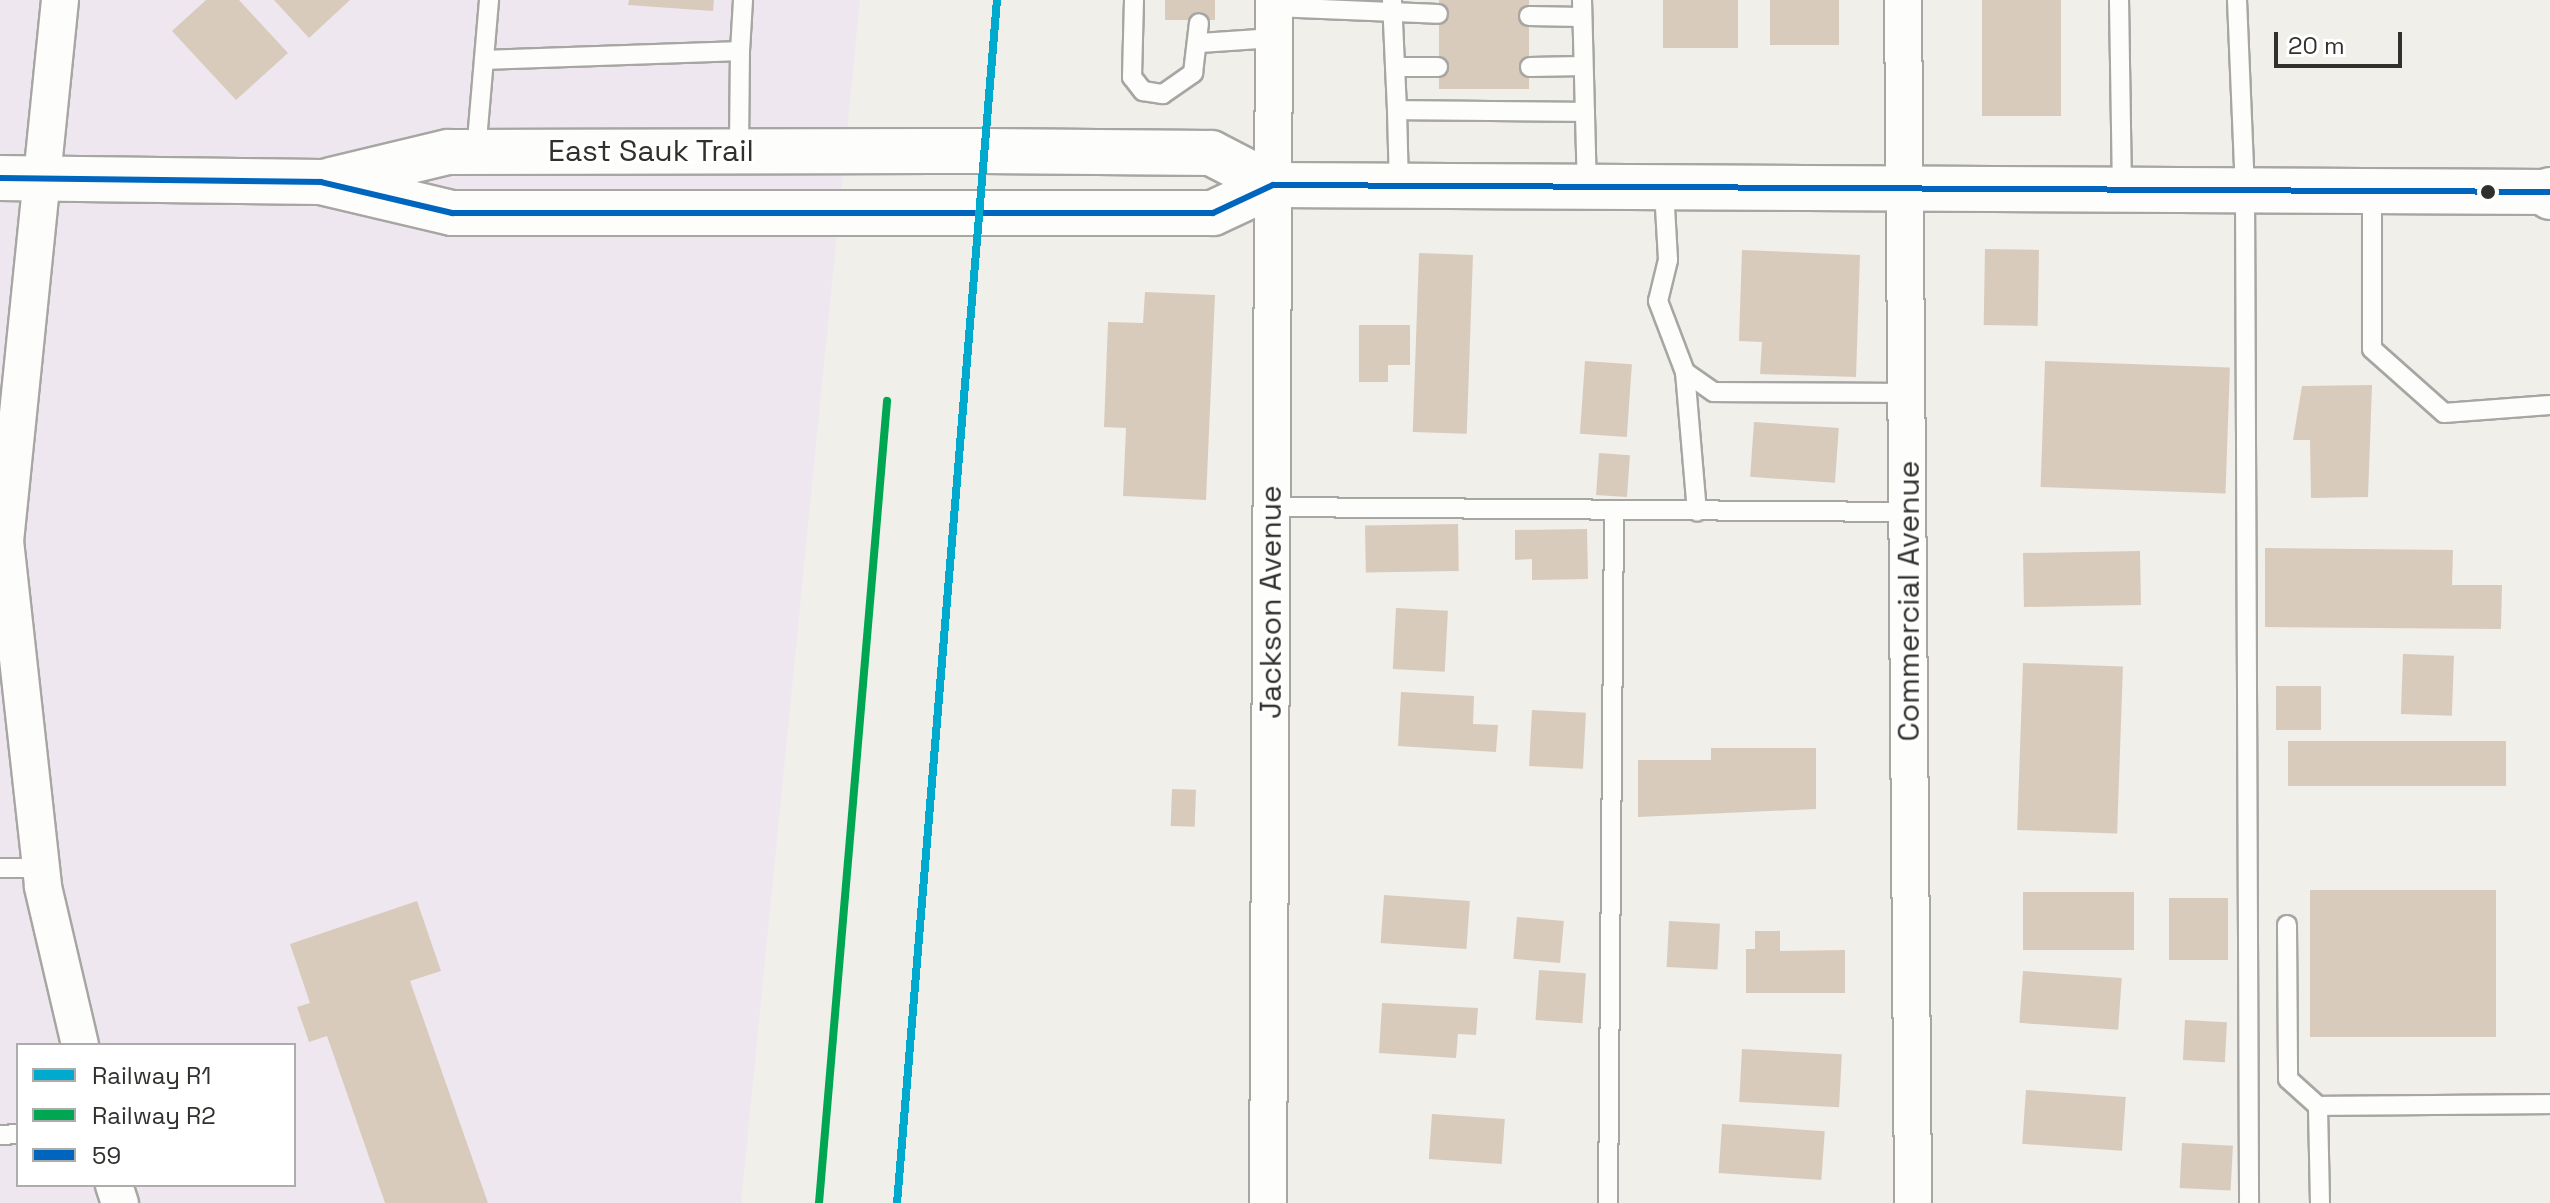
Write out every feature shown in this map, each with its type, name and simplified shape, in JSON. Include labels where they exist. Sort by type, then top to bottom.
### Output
[{"type":"main road","name":"East Sauk Trail","points":[[0,178],[321,182],[476,152],[984,151],[1211,153],[1273,185]]},
{"type":"main road","name":"East Sauk Trail","points":[[321,182],[452,213],[1213,213],[1273,185]]},
{"type":"main road","points":[[1273,185],[1905,192],[2245,190],[2550,193]]},
{"type":"street","points":[[60,0],[3,541],[41,868],[80,1043]]},
{"type":"street","name":"Commercial Avenue","points":[[1903,0],[1913,1203]]},
{"type":"street","name":"Jackson Avenue","points":[[1268,1203],[1274,15]]},
{"type":"lane","points":[[476,152],[489,0]]},
{"type":"lane","points":[[739,151],[743,0]]},
{"type":"lane","points":[[1134,0],[1132,77],[1143,91],[1182,86],[1200,43],[1199,23]]},
{"type":"lane","points":[[2119,0],[2122,190]]},
{"type":"lane","points":[[2237,0],[2238,92],[2245,190],[2249,1203]]},
{"type":"lane","points":[[1200,43],[1274,15],[1393,7],[1438,14]]},
{"type":"lane","points":[[1393,7],[1399,187]]},
{"type":"lane","points":[[1529,16],[1582,8],[1587,189]]},
{"type":"lane","points":[[484,60],[740,51]]},
{"type":"lane","points":[[1530,67],[1583,66]]},
{"type":"lane","points":[[1395,67],[1438,67]]},
{"type":"lane","points":[[1397,110],[1585,112]]},
{"type":"lane","points":[[1664,190],[1668,260],[1658,301],[1685,372],[1697,511]]},
{"type":"lane","points":[[2372,191],[2372,349],[2444,413],[2550,405]]},
{"type":"lane","points":[[1685,372],[1714,392],[1907,393]]},
{"type":"lane","points":[[1272,507],[1908,512]]},
{"type":"lane","points":[[1608,1203],[1614,510]]},
{"type":"lane","points":[[0,868],[41,868]]},
{"type":"lane","points":[[2287,925],[2288,1079],[2318,1106],[2550,1104]]},
{"type":"lane","points":[[2318,1106],[2320,1203]]},
{"type":"shaded area","points":[[0,0],[860,0],[741,1203],[0,1203]]},
{"type":"building","points":[[206,0],[239,0],[288,53],[236,100],[172,31]]},
{"type":"building","points":[[274,0],[350,0],[309,38]]},
{"type":"building","points":[[629,0],[714,0],[713,11],[628,5]]},
{"type":"building","points":[[1165,0],[1215,0],[1215,20],[1165,20]]},
{"type":"building","points":[[1439,0],[1529,0],[1529,89],[1439,89]]},
{"type":"building","points":[[1663,0],[1738,0],[1738,48],[1663,48]]},
{"type":"building","points":[[1770,0],[1839,0],[1839,45],[1770,45]]},
{"type":"building","points":[[1982,0],[2061,0],[2061,116],[1982,116]]},
{"type":"building","points":[[1985,249],[2039,250],[2038,326],[1984,325]]},
{"type":"building","points":[[1742,250],[1860,255],[1856,377],[1760,374],[1762,342],[1739,341]]},
{"type":"building","points":[[1419,253],[1473,255],[1467,434],[1413,432]]},
{"type":"building","points":[[1145,292],[1215,295],[1206,500],[1123,496],[1126,428],[1104,427],[1108,322],[1143,323]]},
{"type":"building","points":[[1359,325],[1410,325],[1410,365],[1388,365],[1388,382],[1359,382]]},
{"type":"building","points":[[1585,361],[1632,364],[1627,437],[1580,434]]},
{"type":"building","points":[[2045,361],[2230,367],[2225,493],[2041,487]]},
{"type":"building","points":[[2372,385],[2368,497],[2311,498],[2310,440],[2293,440],[2302,386]]},
{"type":"building","points":[[1754,422],[1839,428],[1835,483],[1750,477]]},
{"type":"building","points":[[1599,453],[1630,455],[1627,497],[1596,495]]},
{"type":"building","points":[[1458,524],[1459,571],[1366,573],[1365,526]]},
{"type":"building","points":[[1587,529],[1588,579],[1532,580],[1532,559],[1515,560],[1515,530]]},
{"type":"building","points":[[2265,548],[2453,550],[2452,585],[2502,585],[2501,629],[2265,627]]},
{"type":"building","points":[[2140,551],[2141,605],[2024,607],[2023,553]]},
{"type":"building","points":[[1396,608],[1448,611],[1445,672],[1393,669]]},
{"type":"building","points":[[2403,654],[2454,656],[2452,716],[2401,714]]},
{"type":"building","points":[[2023,663],[2123,666],[2117,833],[2017,830]]},
{"type":"building","points":[[2276,686],[2321,686],[2321,730],[2276,730]]},
{"type":"building","points":[[1401,692],[1474,696],[1473,724],[1498,725],[1496,752],[1398,746]]},
{"type":"building","points":[[1532,710],[1586,713],[1583,769],[1529,766]]},
{"type":"building","points":[[2288,741],[2506,741],[2506,786],[2288,786]]},
{"type":"building","points":[[1711,748],[1816,748],[1816,809],[1638,817],[1638,760],[1711,760]]},
{"type":"building","points":[[1172,789],[1196,790],[1195,827],[1171,826]]},
{"type":"building","points":[[2310,890],[2496,890],[2496,1037],[2310,1037]]},
{"type":"building","points":[[2023,892],[2134,892],[2134,950],[2023,950]]},
{"type":"building","points":[[1384,895],[1470,901],[1466,949],[1381,943]]},
{"type":"building","points":[[2169,898],[2228,898],[2228,960],[2169,960]]},
{"type":"building","points":[[417,901],[441,971],[410,981],[488,1203],[385,1203],[327,1036],[309,1042],[297,1007],[310,1003],[290,944]]},
{"type":"building","points":[[1517,917],[1564,921],[1560,963],[1513,959]]},
{"type":"building","points":[[1669,921],[1720,924],[1718,970],[1667,967]]},
{"type":"building","points":[[1755,931],[1780,931],[1780,951],[1845,950],[1845,993],[1746,993],[1746,949],[1755,949]]},
{"type":"building","points":[[1539,970],[1586,973],[1582,1023],[1536,1020]]},
{"type":"building","points":[[2023,971],[2122,978],[2118,1030],[2019,1023]]},
{"type":"building","points":[[1382,1003],[1478,1008],[1476,1035],[1458,1034],[1456,1058],[1379,1053]]},
{"type":"building","points":[[2185,1020],[2227,1022],[2225,1062],[2183,1060]]},
{"type":"building","points":[[1742,1049],[1842,1054],[1839,1107],[1739,1102]]},
{"type":"building","points":[[2026,1090],[2126,1097],[2122,1151],[2022,1144]]},
{"type":"building","points":[[1432,1114],[1505,1119],[1502,1164],[1429,1159]]},
{"type":"building","points":[[1722,1124],[1825,1131],[1821,1180],[1719,1173]]},
{"type":"building","points":[[2182,1143],[2233,1146],[2231,1191],[2180,1188]]},
{"type":"rail line","name":"R1","points":[[897,1203],[997,0]]},
{"type":"rail line","name":"R2","points":[[819,1203],[887,401]]},
{"type":"transit line","name":"59","points":[[0,178],[321,182],[452,213],[1213,213],[1273,185],[2550,192]]}]
